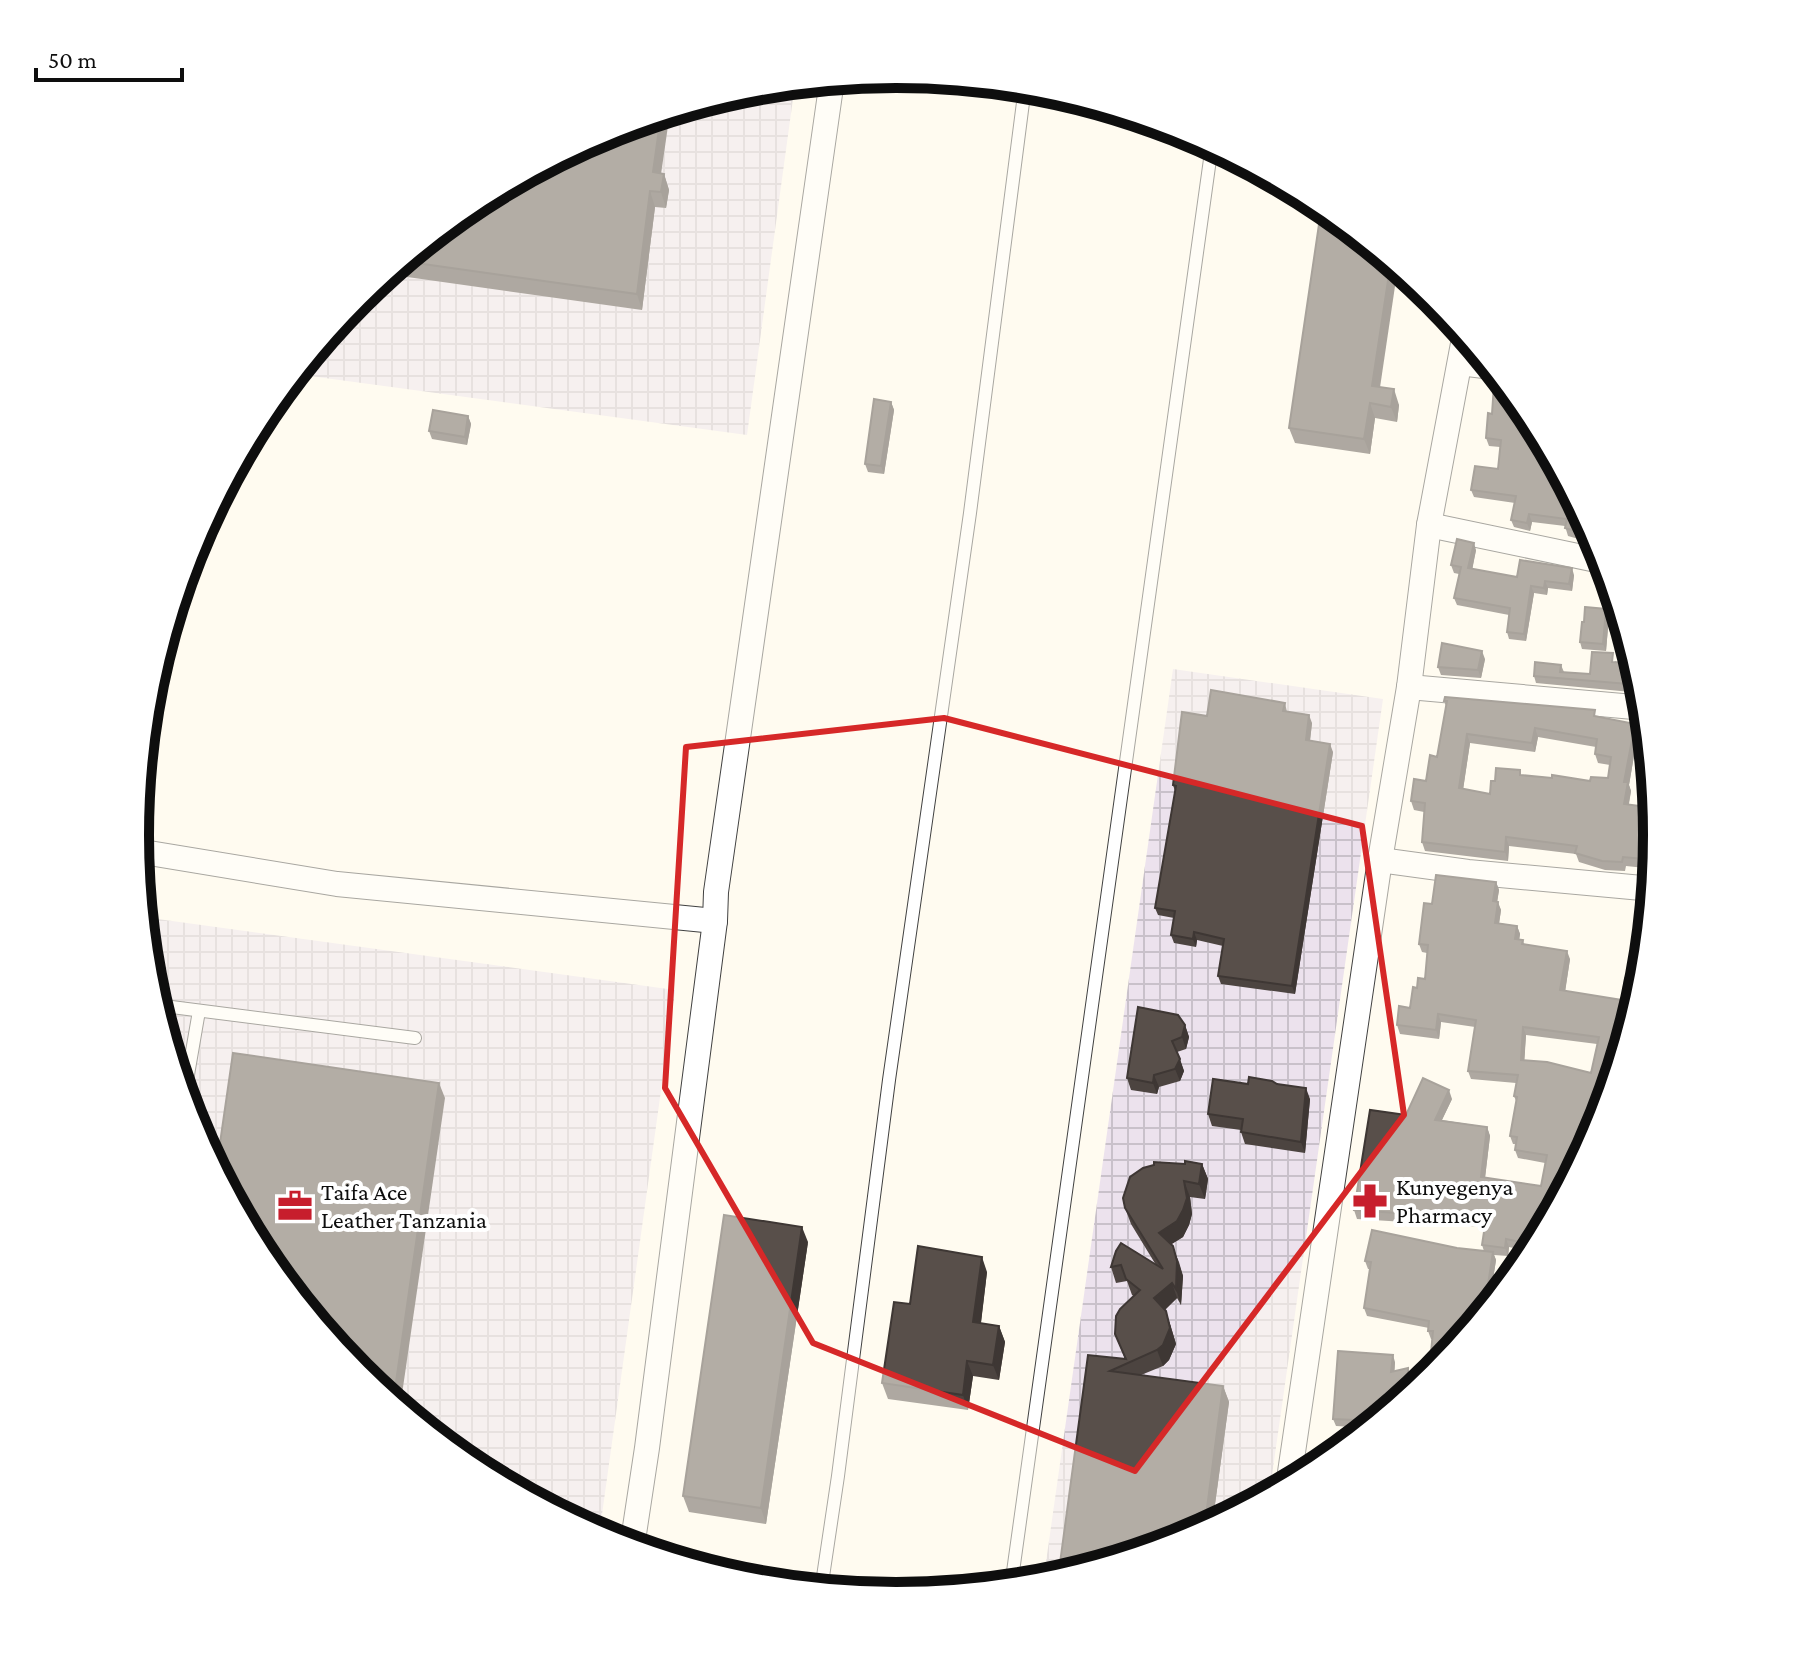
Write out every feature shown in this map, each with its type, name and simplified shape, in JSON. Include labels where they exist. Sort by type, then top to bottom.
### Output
[{"type":"street","points":[[634,1535],[715,921],[716,892],[830,91]]},
{"type":"street","points":[[1290,1470],[1380,860],[1409,687],[1429,525],[1463,347]]},
{"type":"street","points":[[1460,363],[1478,365]]},
{"type":"street","points":[[1429,525],[1591,559]]},
{"type":"street","points":[[1409,687],[1633,707]]},
{"type":"street","points":[[150,853],[337,884],[715,921]]},
{"type":"street","points":[[1380,860],[1468,872],[1642,888]]},
{"type":"lane","points":[[823,1579],[889,1080],[970,513],[1023,99]]},
{"type":"lane","points":[[1013,1574],[1210,157]]},
{"type":"lane","points":[[169,1007],[415,1038]]},
{"type":"lane","points":[[188,1074],[199,1011]]},
{"type":"highlighted area","points":[[944,718],[1362,826],[1404,1115],[1135,1471],[813,1343],[665,1088],[686,747]]},
{"type":"shaded area","points":[[794,95],[747,435],[307,376],[368,307],[404,273],[441,242],[523,188],[610,145],[656,128],[703,113]]},
{"type":"shaded area","points":[[1173,669],[1383,699],[1271,1482],[1183,1526],[1090,1558],[1045,1568]]},
{"type":"shaded area","points":[[154,918],[675,990],[601,1522],[523,1483],[441,1429],[368,1364],[303,1291],[249,1209],[206,1122],[174,1029]]},
{"type":"building","points":[[659,127],[653,172],[664,174],[661,192],[650,191],[637,294],[416,263],[441,242],[523,188],[610,145]]},
{"type":"building","points":[[1320,219],[1389,273],[1372,386],[1394,389],[1391,407],[1370,403],[1364,439],[1289,428]]},
{"type":"building","points":[[1494,386],[1544,462],[1579,532],[1565,528],[1567,519],[1529,514],[1527,523],[1511,520],[1516,496],[1471,490],[1475,466],[1498,469],[1501,440],[1486,438],[1488,413],[1492,414]]},
{"type":"building","points":[[874,399],[891,402],[881,466],[865,464]]},
{"type":"building","points":[[433,410],[468,416],[465,437],[429,431]]},
{"type":"building","points":[[1457,539],[1474,543],[1468,568],[1517,577],[1520,560],[1572,568],[1569,584],[1545,581],[1544,588],[1531,586],[1524,634],[1507,632],[1510,608],[1454,598],[1461,567],[1451,565]]},
{"type":"building","points":[[1585,607],[1606,609],[1603,644],[1580,642]]},
{"type":"building","points":[[1442,643],[1482,651],[1478,670],[1438,667]]},
{"type":"building","points":[[1592,652],[1613,653],[1612,662],[1624,663],[1628,684],[1534,676],[1535,662],[1561,665],[1560,672],[1590,674]]},
{"type":"building","points":[[1211,690],[1285,703],[1283,711],[1309,715],[1306,740],[1330,744],[1292,986],[1218,976],[1224,939],[1194,932],[1193,939],[1171,935],[1175,911],[1155,908],[1176,786],[1173,785],[1182,712],[1207,716]]},
{"type":"building","points":[[1445,697],[1595,710],[1594,716],[1635,724],[1624,782],[1628,782],[1624,804],[1639,806],[1639,829],[1644,830],[1643,859],[1623,857],[1622,862],[1602,861],[1575,853],[1577,846],[1506,837],[1505,852],[1422,842],[1425,803],[1411,801],[1414,779],[1426,781],[1430,755],[1437,757],[1447,701],[1444,701]],"holes":[[[1535,728],[1597,739],[1595,754],[1611,757],[1608,778],[1591,777],[1590,781],[1552,775],[1552,778],[1520,775],[1520,770],[1496,768],[1490,794],[1459,788],[1467,734],[1532,743]]]},
{"type":"building","points":[[1436,875],[1496,882],[1493,901],[1498,902],[1495,923],[1517,926],[1515,939],[1523,940],[1522,944],[1567,951],[1560,990],[1622,1000],[1625,978],[1630,979],[1604,1076],[1567,1166],[1560,1180],[1557,1178],[1556,1187],[1523,1243],[1506,1239],[1505,1248],[1482,1245],[1486,1219],[1354,1210],[1370,1110],[1406,1115],[1423,1078],[1449,1090],[1435,1120],[1487,1127],[1481,1177],[1541,1186],[1547,1155],[1515,1150],[1517,1137],[1510,1136],[1518,1075],[1468,1071],[1476,1020],[1438,1014],[1436,1030],[1397,1025],[1399,1006],[1410,1008],[1413,987],[1417,988],[1418,978],[1425,979],[1428,945],[1419,944],[1424,903],[1432,904]],"holes":[[[1523,1027],[1599,1037],[1591,1073],[1547,1062],[1521,1060]]]},
{"type":"building","points":[[1138,1007],[1178,1015],[1185,1025],[1182,1037],[1172,1041],[1180,1059],[1175,1069],[1154,1075],[1153,1083],[1127,1078]]},
{"type":"building","points":[[233,1053],[439,1083],[395,1389],[334,1328],[303,1291],[249,1209],[219,1150]]},
{"type":"building","points":[[1249,1077],[1306,1088],[1301,1142],[1241,1132],[1243,1119],[1208,1114],[1213,1079],[1248,1084]]},
{"type":"building","points":[[1185,1161],[1202,1164],[1199,1184],[1184,1181],[1187,1198],[1183,1210],[1177,1221],[1159,1233],[1173,1246],[1177,1261],[1176,1289],[1172,1283],[1154,1298],[1166,1311],[1170,1328],[1163,1345],[1157,1350],[1110,1371],[1223,1386],[1206,1516],[1137,1543],[1060,1565],[1088,1355],[1126,1359],[1115,1334],[1116,1316],[1140,1290],[1126,1279],[1121,1265],[1111,1267],[1116,1251],[1121,1243],[1163,1269],[1125,1208],[1123,1198],[1130,1177],[1143,1168],[1154,1165],[1154,1162],[1185,1164]]},
{"type":"building","points":[[724,1215],[802,1227],[761,1508],[683,1496]]},
{"type":"building","points":[[1372,1230],[1457,1248],[1493,1252],[1487,1291],[1490,1291],[1431,1358],[1433,1331],[1428,1331],[1429,1321],[1364,1308],[1371,1262],[1365,1261]]},
{"type":"building","points":[[918,1246],[982,1257],[973,1322],[999,1326],[993,1365],[967,1361],[963,1395],[882,1383],[894,1302],[910,1304]]},
{"type":"building","points":[[1338,1351],[1393,1355],[1391,1372],[1408,1368],[1408,1380],[1362,1420],[1333,1419]]},
{"type":"place","name":"Kunyegenya Pharmacy","points":[[1370,1201]]},
{"type":"place","name":"Taifa Ace Leather Tanzania","points":[[295,1206]]}]
